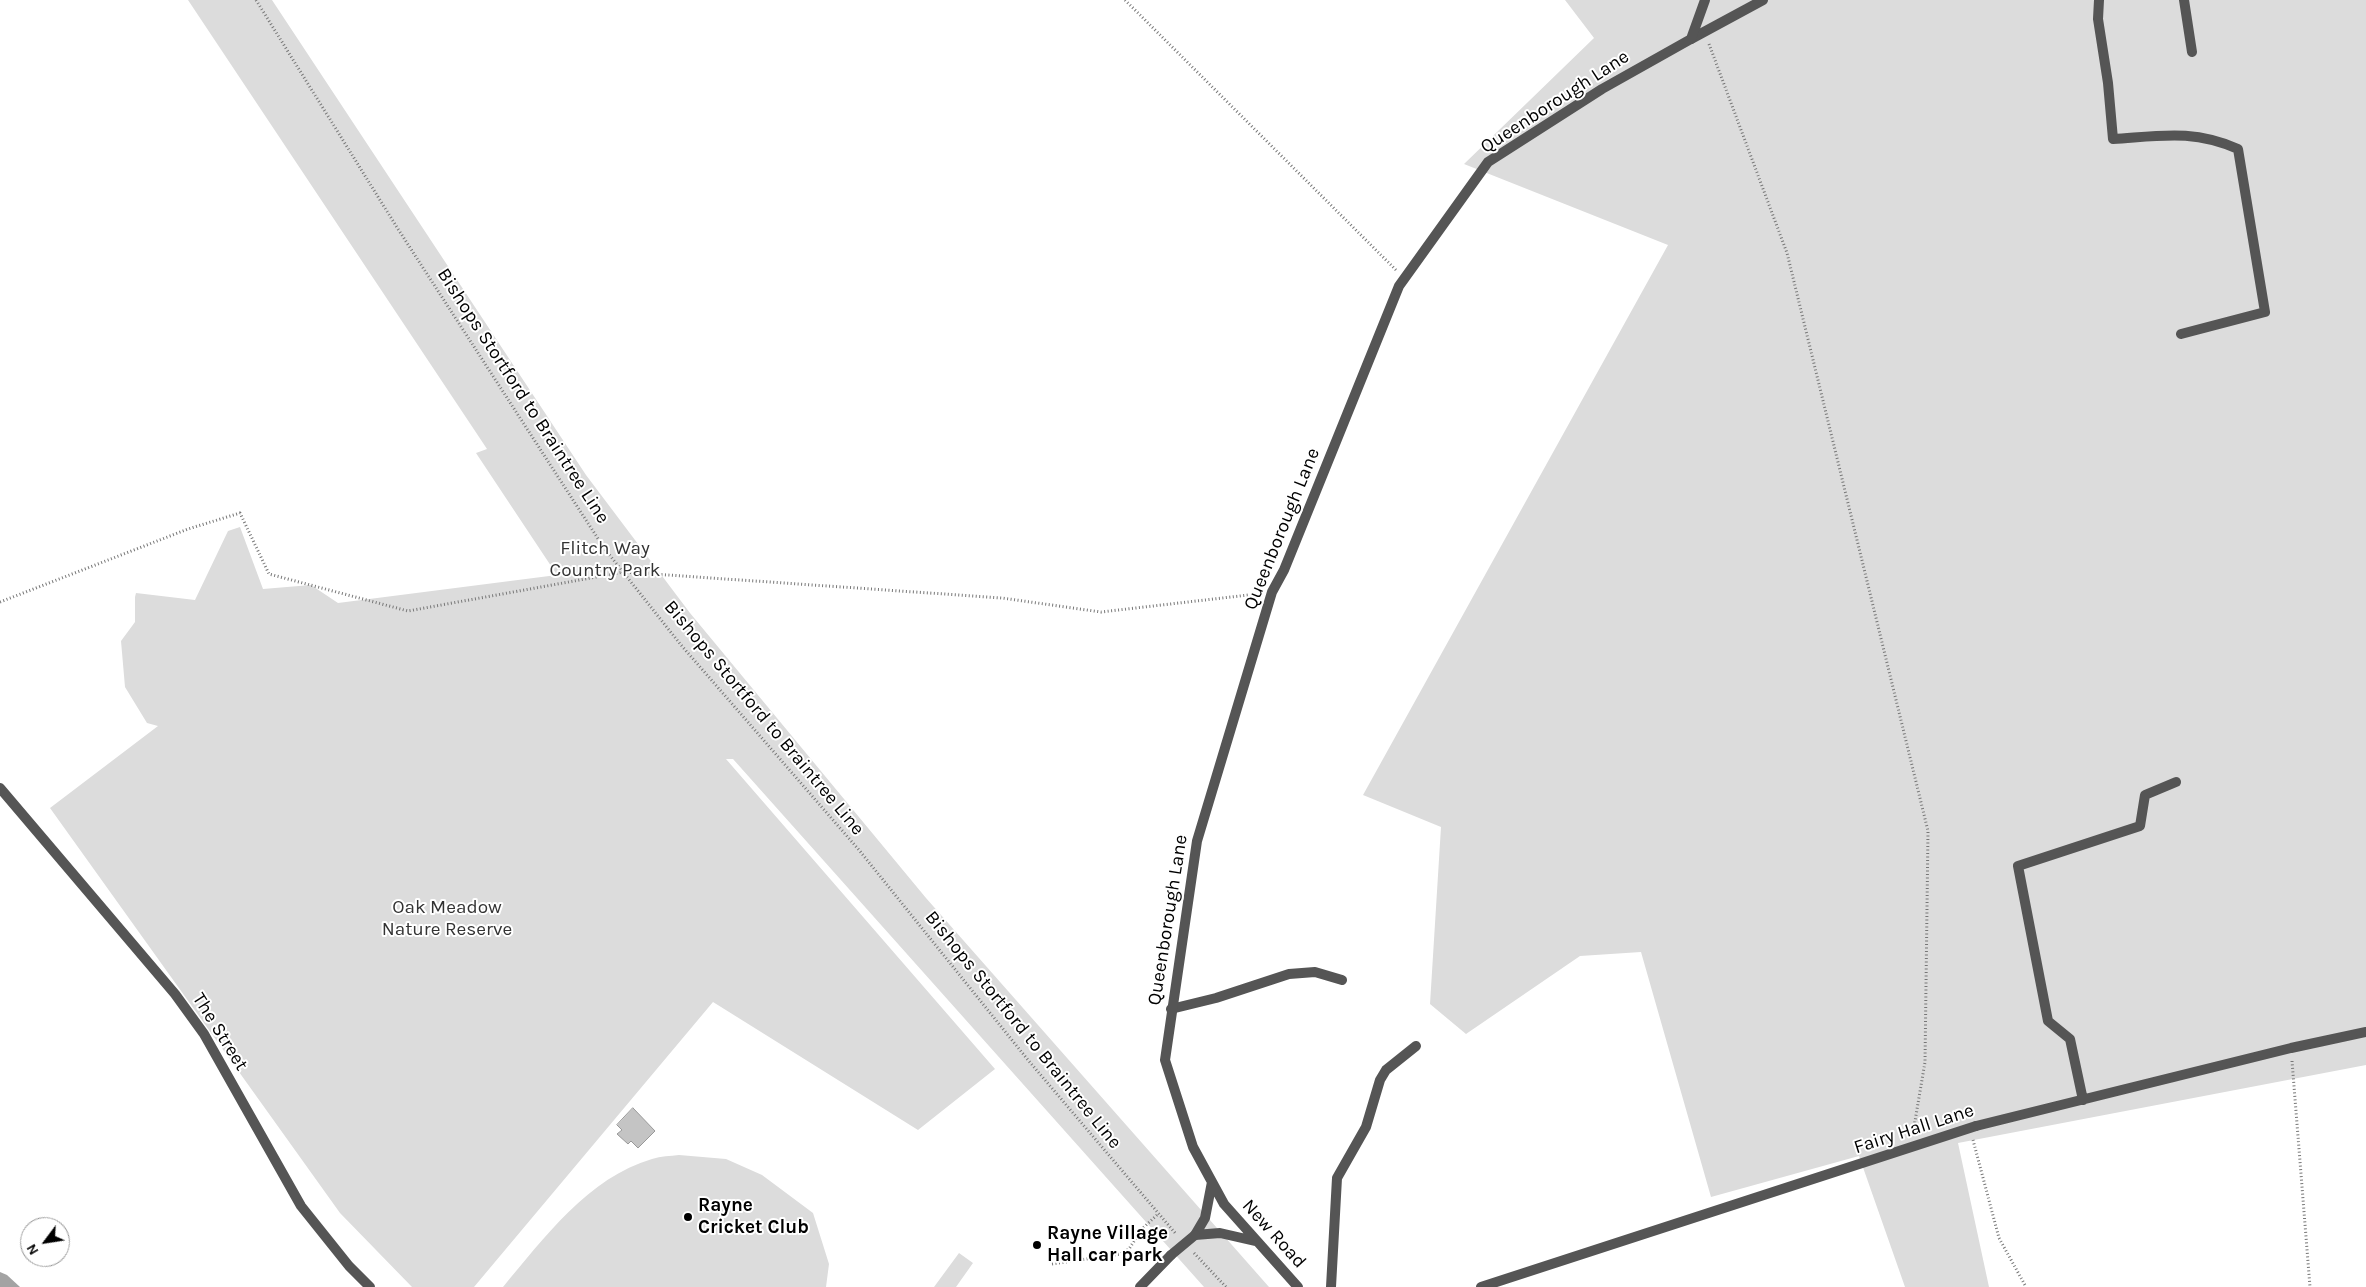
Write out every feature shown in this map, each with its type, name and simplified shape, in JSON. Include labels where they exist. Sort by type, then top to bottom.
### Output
[{"type":"street","points":[[1691,39],[1705,0]]},
{"type":"street","name":"Queenborough Lane","points":[[1224,1204],[1193,1147],[1165,1060],[1197,841],[1272,592],[1284,570],[1399,286],[1488,162],[1602,89],[1763,0]]},
{"type":"street","points":[[2098,0],[2098,19],[2108,83],[2113,139],[2182,134],[2216,139],[2238,149],[2265,312],[2181,334]]},
{"type":"street","points":[[2184,0],[2192,52]]},
{"type":"street","points":[[2083,1100],[2070,1039],[2048,1021],[2018,866],[2140,826],[2145,795],[2176,782]]},
{"type":"street","name":"The Street","points":[[0,788],[175,994],[204,1034],[301,1206],[349,1266],[370,1287]]},
{"type":"street","points":[[1171,1009],[1216,998],[1289,974],[1315,972],[1342,980]]},
{"type":"street","name":"Fairy Hall Lane","points":[[1481,1287],[1973,1127],[2291,1048],[2366,1032]]},
{"type":"street","points":[[1331,1287],[1336,1178],[1366,1127],[1380,1080],[1391,1065],[1416,1046]]},
{"type":"street","points":[[1140,1287],[1171,1255],[1195,1235],[1205,1218],[1212,1182]]},
{"type":"street","name":"New Road","points":[[1224,1204],[1298,1287]]},
{"type":"street","points":[[1195,1235],[1220,1233],[1256,1241]]},
{"type":"path","name":"Bishops Stortford to Braintree Line","points":[[256,0],[409,246],[604,548],[681,645],[859,850],[1028,1060],[1183,1241]]},
{"type":"path","points":[[1126,0],[1405,278]]},
{"type":"path","points":[[1704,32],[1787,254],[1928,831],[1925,1062],[1910,1148]]},
{"type":"path","points":[[0,602],[188,528],[240,513],[269,574],[408,611],[624,572],[1002,598],[1101,612],[1272,592]]},
{"type":"path","points":[[2291,1048],[2310,1287]]},
{"type":"path","points":[[1973,1127],[1999,1238],[2026,1287]]},
{"type":"path","points":[[1052,1264],[1121,1254],[1129,1249],[1142,1229],[1158,1214]]},
{"type":"path","points":[[1189,1247],[1226,1287]]},
{"type":"green space","name":"Oak Meadow Nature Reserve","points":[[188,0],[272,0],[586,475],[690,613],[926,898],[1269,1287],[1204,1287],[733,759],[726,759],[995,1069],[918,1130],[713,1002],[474,1287],[412,1287],[340,1213],[50,808],[158,726],[147,723],[125,687],[121,641],[135,622],[136,593],[195,600],[228,531],[240,527],[263,589],[311,585],[338,603],[557,575],[476,453],[487,449]]},
{"type":"green space","points":[[1565,0],[2366,0],[2366,1065],[1958,1143],[1989,1287],[1905,1287],[1859,1156],[1711,1197],[1641,952],[1580,956],[1466,1034],[1430,1004],[1441,827],[1363,795],[1668,245],[1464,164],[1594,38]]},
{"type":"green space","name":"Rayne Cricket Club","points":[[679,1155],[726,1159],[762,1175],[813,1213],[829,1264],[826,1287],[503,1287],[551,1230],[588,1195],[608,1180],[629,1168],[655,1158]]},
{"type":"green space","points":[[959,1253],[973,1263],[956,1287],[934,1287]]},
{"type":"shaded area","points":[[0,1272],[7,1275],[20,1287],[0,1287]]},
{"type":"building","points":[[633,1108],[655,1131],[638,1148],[631,1141],[628,1144],[617,1134],[622,1130],[617,1125]]},
{"type":"place","name":"Rayne Cricket Club","points":[[688,1217]]},
{"type":"place","name":"Rayne Village Hall car park","points":[[1037,1245]]},
{"type":"park label","name":"Flitch Way Country Park","points":[[605,560]]}]
